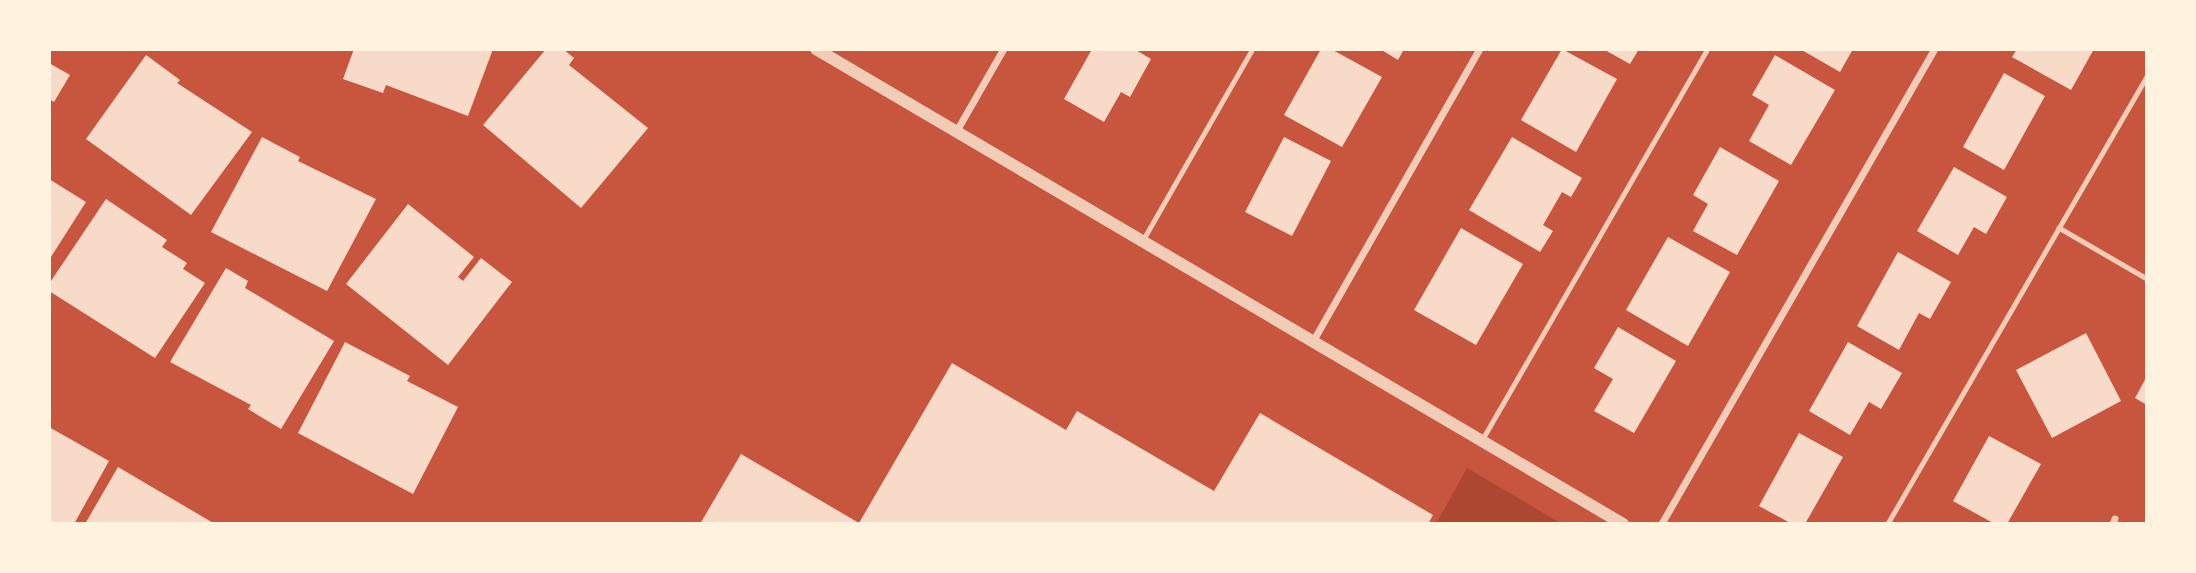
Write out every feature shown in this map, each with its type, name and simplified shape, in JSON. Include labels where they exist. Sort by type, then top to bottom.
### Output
[{"type":"street","points":[[816,49],[1623,524]]},
{"type":"street","points":[[957,131],[1004,49]]},
{"type":"street","points":[[1313,342],[1480,49]]},
{"type":"street","points":[[1662,524],[1935,49]]},
{"type":"lane","points":[[1143,242],[1253,49]]},
{"type":"lane","points":[[1482,441],[1708,49]]},
{"type":"lane","points":[[1888,524],[2147,77]]},
{"type":"lane","points":[[2059,228],[2147,279]]},
{"type":"shaded area","points":[[1467,468],[1562,524],[1436,524]]},
{"type":"building","points":[[354,49],[493,49],[468,116],[386,85],[383,93],[343,79]]},
{"type":"building","points":[[546,49],[563,49],[574,58],[569,65],[648,128],[581,208],[483,125]]},
{"type":"building","points":[[1092,49],[1134,49],[1151,59],[1130,97],[1121,92],[1104,122],[1064,99]]},
{"type":"building","points":[[1321,49],[1331,49],[1382,77],[1342,147],[1284,115]]},
{"type":"building","points":[[1380,49],[1404,49],[1398,60]]},
{"type":"building","points":[[1562,49],[1617,79],[1576,152],[1521,120]]},
{"type":"building","points":[[1603,49],[1639,49],[1630,64]]},
{"type":"building","points":[[1800,49],[1853,49],[1840,72]]},
{"type":"building","points":[[2017,49],[2094,49],[2071,90],[2012,57]]},
{"type":"building","points":[[146,55],[180,80],[177,83],[252,132],[191,215],[86,139]]},
{"type":"building","points":[[1775,55],[1835,90],[1791,165],[1749,141],[1769,105],[1752,95]]},
{"type":"building","points":[[49,63],[70,75],[54,102],[49,99]]},
{"type":"building","points":[[2004,73],[2045,96],[2004,170],[1963,147]]},
{"type":"building","points":[[262,137],[300,157],[298,161],[376,199],[327,291],[211,232]]},
{"type":"building","points":[[1284,137],[1331,161],[1292,236],[1245,212]]},
{"type":"building","points":[[1512,137],[1582,178],[1571,197],[1562,192],[1543,225],[1553,231],[1540,252],[1469,210]]},
{"type":"building","points":[[1720,147],[1779,181],[1737,255],[1693,231],[1708,204],[1693,195]]},
{"type":"building","points":[[1954,167],[2007,197],[1986,234],[1974,227],[1958,255],[1917,231]]},
{"type":"building","points":[[49,179],[86,202],[49,260]]},
{"type":"building","points":[[106,199],[167,240],[162,247],[187,263],[183,269],[205,283],[155,358],[49,291],[49,284]]},
{"type":"building","points":[[408,204],[474,257],[458,277],[463,281],[481,258],[512,282],[448,365],[346,284]]},
{"type":"building","points":[[1461,228],[1523,264],[1476,345],[1414,310]]},
{"type":"building","points":[[1668,237],[1730,272],[1688,346],[1626,310]]},
{"type":"building","points":[[1898,252],[1951,282],[1930,319],[1919,313],[1899,350],[1857,326]]},
{"type":"building","points":[[226,268],[248,281],[245,288],[334,341],[281,429],[248,409],[251,405],[170,362]]},
{"type":"building","points":[[1618,327],[1676,361],[1634,433],[1594,411],[1613,379],[1594,368]]},
{"type":"building","points":[[2086,333],[2121,401],[2052,438],[2016,370]]},
{"type":"building","points":[[345,342],[410,376],[407,381],[458,407],[413,494],[298,433]]},
{"type":"building","points":[[1848,342],[1902,373],[1881,409],[1869,402],[1850,435],[1809,411]]},
{"type":"building","points":[[952,363],[1066,430],[1077,411],[1214,491],[1260,413],[1433,515],[1428,524],[700,524],[741,454],[859,523]]},
{"type":"building","points":[[2147,376],[2147,405],[2135,398]]},
{"type":"building","points":[[49,427],[109,461],[74,524],[49,524]]},
{"type":"building","points":[[1799,433],[1843,457],[1805,524],[1792,524],[1759,506]]},
{"type":"building","points":[[1989,436],[2041,464],[2007,524],[1995,524],[1953,501]]},
{"type":"building","points":[[118,467],[215,524],[85,524]]}]
